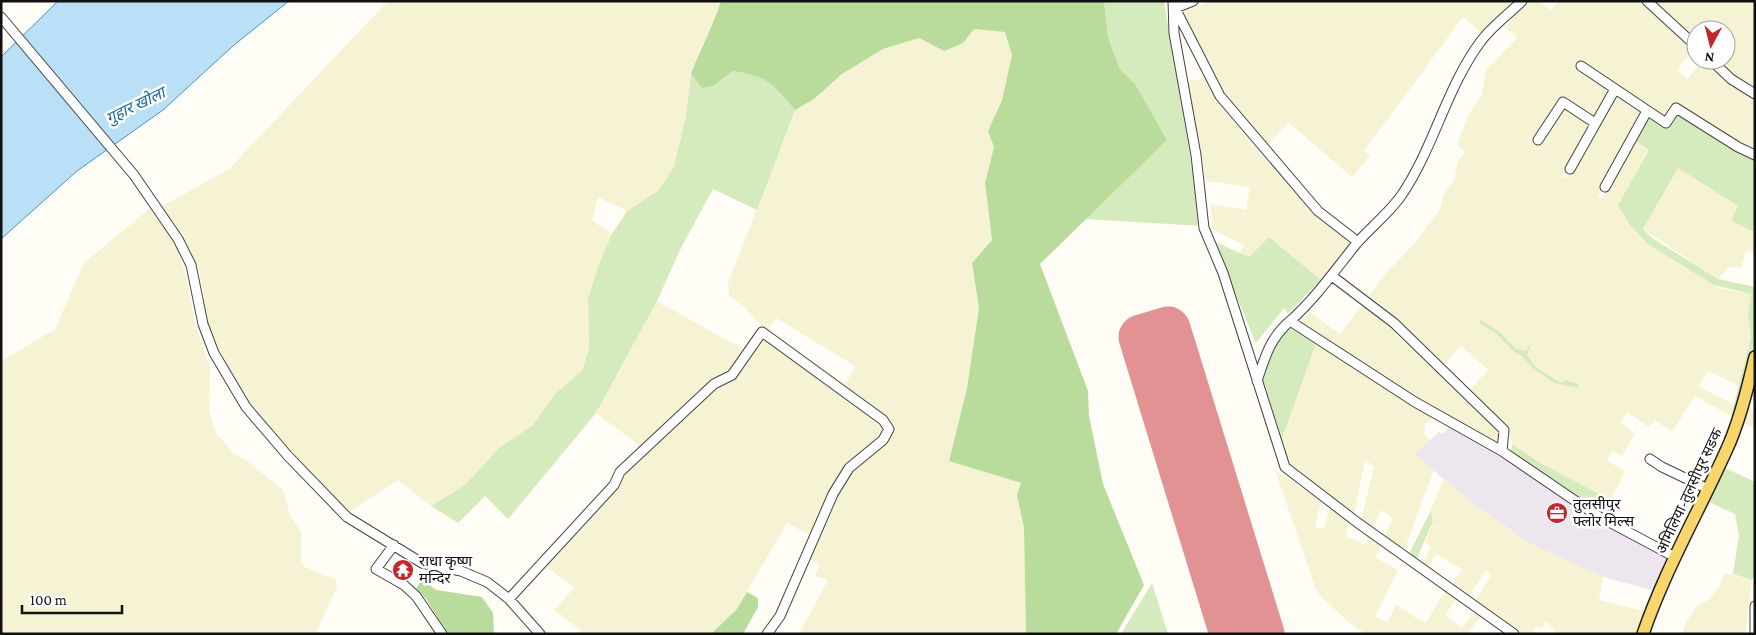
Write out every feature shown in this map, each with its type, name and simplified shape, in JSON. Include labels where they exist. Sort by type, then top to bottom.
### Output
[{"type":"main road","name":"अमिलिया-तुलसीपुर सडक","points":[[1643,634],[1675,557],[1708,489],[1739,417],[1755,357]]},
{"type":"street","points":[[1174,4],[1193,1]]},
{"type":"street","points":[[1256,381],[1268,347],[1276,332],[1302,310],[1332,276],[1358,242],[1381,221],[1401,195],[1432,137],[1454,88],[1481,40],[1522,1]]},
{"type":"street","points":[[1647,1],[1686,37]]},
{"type":"street","points":[[1174,4],[1220,96],[1318,211],[1358,242]]},
{"type":"street","points":[[1174,4],[1174,33],[1196,155],[1204,228],[1222,273],[1285,467],[1358,523],[1514,634]]},
{"type":"street","points":[[1,16],[134,175],[178,239],[191,265],[203,324],[214,353],[246,407],[288,456],[347,517],[422,563],[461,571],[487,582],[509,599],[540,634]]},
{"type":"street","points":[[1581,66],[1666,123],[1676,108],[1738,147],[1755,155]]},
{"type":"street","points":[[1722,70],[1731,79],[1755,94]]},
{"type":"street","points":[[1570,169],[1615,89]]},
{"type":"street","points":[[1538,140],[1563,102],[1595,123]]},
{"type":"street","points":[[1606,188],[1647,111]]},
{"type":"street","points":[[1332,276],[1394,323],[1504,430],[1502,451]]},
{"type":"street","points":[[1290,320],[1415,402],[1502,451],[1596,515],[1675,557]]},
{"type":"street","points":[[509,599],[614,485],[620,472],[714,384],[732,375],[762,332],[884,420],[888,429],[883,440],[849,468],[833,494],[780,616],[768,634]]},
{"type":"street","points":[[1650,459],[1662,467],[1708,489]]},
{"type":"street","points":[[394,545],[376,569],[404,585],[416,596],[442,634]]},
{"type":"street","points":[[1755,606],[1755,633]]},
{"type":"shaded area","points":[[388,1],[721,1],[713,26],[700,49],[691,74],[686,116],[674,167],[658,191],[627,211],[598,197],[592,220],[612,234],[588,299],[589,349],[583,371],[556,393],[533,425],[499,448],[465,485],[431,506],[398,480],[349,512],[293,455],[251,405],[232,376],[208,324],[199,270],[183,234],[161,207],[229,169]]},
{"type":"shaded area","points":[[1214,1],[1516,1],[1481,33],[1463,17],[1364,151],[1370,156],[1352,177],[1289,123],[1268,144],[1227,96],[1182,11]]},
{"type":"shaded area","points":[[1526,1],[1538,1],[1552,11],[1558,1],[1643,1],[1686,43],[1686,59],[1677,70],[1688,79],[1695,70],[1715,70],[1728,82],[1755,97],[1755,152],[1676,103],[1663,119],[1579,63],[1578,69],[1611,90],[1594,119],[1561,97],[1534,144],[1538,146],[1563,105],[1591,125],[1562,176],[1566,178],[1615,94],[1643,113],[1598,196],[1602,198],[1634,140],[1649,150],[1618,205],[1629,224],[1719,288],[1751,294],[1748,314],[1751,338],[1739,386],[1708,371],[1699,387],[1735,405],[1731,416],[1695,396],[1672,432],[1655,420],[1649,427],[1627,412],[1621,423],[1635,434],[1622,456],[1612,450],[1607,460],[1625,472],[1611,500],[1540,463],[1512,444],[1507,426],[1468,392],[1488,370],[1461,346],[1443,366],[1384,310],[1367,298],[1389,270],[1416,242],[1440,209],[1444,194],[1454,180],[1458,162],[1465,151],[1457,145],[1468,116],[1482,94],[1486,70],[1517,38],[1505,27]]},
{"type":"shaded area","points":[[1653,1],[1755,1],[1755,90],[1733,77],[1726,70],[1736,70],[1736,20],[1686,20],[1686,32]]},
{"type":"shaded area","points":[[974,29],[1005,32],[1012,55],[1002,100],[988,131],[994,147],[985,183],[992,240],[972,263],[979,308],[967,388],[949,460],[1021,483],[1017,495],[1024,528],[1026,634],[799,634],[828,580],[815,576],[820,565],[808,559],[836,495],[850,471],[891,431],[843,389],[855,366],[776,318],[767,332],[743,306],[729,295],[728,283],[795,110],[814,99],[842,74],[883,49],[919,38],[944,51],[963,43]]},
{"type":"shaded area","points":[[1204,78],[1216,99],[1262,157],[1311,211],[1352,245],[1321,280],[1269,237],[1249,257],[1240,253],[1244,245],[1213,230],[1210,204],[1246,210],[1250,187],[1205,181],[1201,149],[1185,82]]},
{"type":"shaded area","points":[[1678,168],[1738,206],[1731,221],[1755,232],[1755,252],[1746,251],[1741,268],[1729,267],[1718,279],[1643,229]]},
{"type":"shaded area","points":[[149,209],[175,242],[185,271],[196,328],[210,368],[209,411],[217,434],[233,453],[246,460],[283,490],[290,515],[301,532],[301,563],[305,567],[335,579],[337,587],[315,634],[1,634],[1,361],[55,329],[84,263]]},
{"type":"shaded area","points":[[657,301],[743,349],[728,371],[700,389],[640,446],[596,413]]},
{"type":"shaded area","points":[[1362,305],[1392,325],[1397,336],[1418,353],[1501,431],[1499,447],[1299,324],[1309,312],[1340,334]]},
{"type":"shaded area","points":[[761,336],[884,426],[883,433],[876,442],[845,467],[810,535],[787,523],[736,610],[711,634],[578,634],[581,630],[554,610],[574,588],[545,565],[622,473],[716,386],[734,376]]},
{"type":"shaded area","points":[[1316,344],[1433,416],[1425,425],[1424,434],[1430,440],[1415,454],[1434,470],[1404,551],[1384,537],[1393,518],[1381,510],[1373,529],[1361,520],[1374,467],[1365,460],[1354,514],[1288,465],[1280,444]]},
{"type":"shaded area","points":[[1747,408],[1755,411],[1755,428],[1743,423]]},
{"type":"shaded area","points":[[1449,425],[1483,443],[1567,500],[1670,558],[1656,591],[1603,577],[1573,565],[1529,543],[1472,503],[1414,454],[1439,432],[1443,434]]},
{"type":"shaded area","points":[[1275,470],[1321,502],[1315,527],[1324,529],[1330,507],[1349,522],[1346,536],[1365,545],[1368,538],[1380,545],[1376,558],[1398,570],[1375,617],[1388,622],[1396,605],[1426,623],[1445,590],[1457,598],[1445,615],[1462,628],[1475,611],[1481,616],[1469,632],[1470,634],[1366,634],[1347,621],[1317,593]]},
{"type":"shaded area","points":[[1444,478],[1472,503],[1529,543],[1603,577],[1599,600],[1648,612],[1640,634],[1559,634],[1546,621],[1542,629],[1537,626],[1531,634],[1522,634],[1474,602],[1491,575],[1486,570],[1468,598],[1451,587],[1462,569],[1436,554],[1427,569],[1422,566],[1431,546],[1425,543],[1433,521],[1431,510]]},
{"type":"shaded area","points":[[1724,573],[1752,580],[1745,634],[1682,634],[1686,622],[1698,605],[1710,599],[1720,586]]},
{"type":"green space","points":[[721,1],[1104,1],[1108,37],[1120,69],[1135,84],[1167,140],[1040,264],[1088,391],[1089,416],[1103,484],[1144,585],[1116,634],[1026,634],[1024,528],[1017,495],[1021,483],[949,461],[967,388],[979,308],[972,263],[992,240],[985,183],[994,147],[988,131],[1002,100],[1012,55],[1005,32],[974,29],[963,43],[944,51],[919,38],[883,49],[842,74],[814,99],[795,110],[775,87],[755,76],[733,71],[713,86],[702,88],[691,74]]},
{"type":"green space","points":[[1104,1],[1164,1],[1202,226],[1085,219],[1167,140],[1135,85],[1120,69],[1108,37]]},
{"type":"green space","points":[[733,71],[763,79],[775,87],[795,110],[757,210],[713,189],[681,248],[657,301],[596,413],[508,519],[485,496],[458,523],[431,506],[465,485],[499,448],[533,425],[556,393],[582,371],[589,349],[588,299],[599,264],[612,234],[627,211],[658,191],[674,167],[686,116],[691,74],[702,88],[713,86]]},
{"type":"green space","points":[[1677,113],[1755,158],[1755,232],[1731,221],[1738,206],[1678,168],[1643,229],[1652,238],[1718,279],[1755,287],[1753,353],[1736,420],[1731,416],[1751,338],[1748,314],[1751,294],[1714,285],[1648,244],[1629,224],[1618,205],[1649,150],[1634,140],[1648,117],[1667,128]]},
{"type":"green space","points":[[1269,237],[1321,280],[1288,313],[1284,308],[1256,343],[1213,241],[1249,257]]},
{"type":"green space","points":[[1481,320],[1501,333],[1516,349],[1526,351],[1533,339],[1527,355],[1535,366],[1560,383],[1566,380],[1579,385],[1578,388],[1554,383],[1533,368],[1522,356],[1513,351],[1497,334],[1479,323]]},
{"type":"green space","points":[[1288,327],[1316,344],[1280,444],[1260,387],[1271,348]]},
{"type":"green space","points":[[1512,444],[1540,463],[1611,500],[1605,514],[1511,454]]},
{"type":"green space","points":[[1723,467],[1755,482],[1755,573],[1752,580],[1733,574],[1739,536],[1735,514],[1707,501]]},
{"type":"green space","points":[[1431,510],[1433,521],[1415,562],[1408,556]]},
{"type":"green space","points":[[422,579],[436,590],[482,597],[493,613],[494,634],[448,634],[426,599],[416,589]]},
{"type":"green space","points":[[1152,583],[1168,634],[1121,634]]},
{"type":"green space","points":[[747,592],[758,598],[758,607],[743,634],[711,634],[736,610]]},
{"type":"water","name":"गुहार खोला","points":[[58,1],[289,1],[234,45],[163,110],[77,171],[1,239],[1,57]]},
{"type":"runway","points":[[1232,634],[1141,337],[1168,329],[1262,634]]},
{"type":"place","name":"तुलसीपुर फ्लोर मिल्स","points":[[1557,513]]},
{"type":"place","name":"राधा कृष्ण मन्दिर","points":[[403,570]]}]
